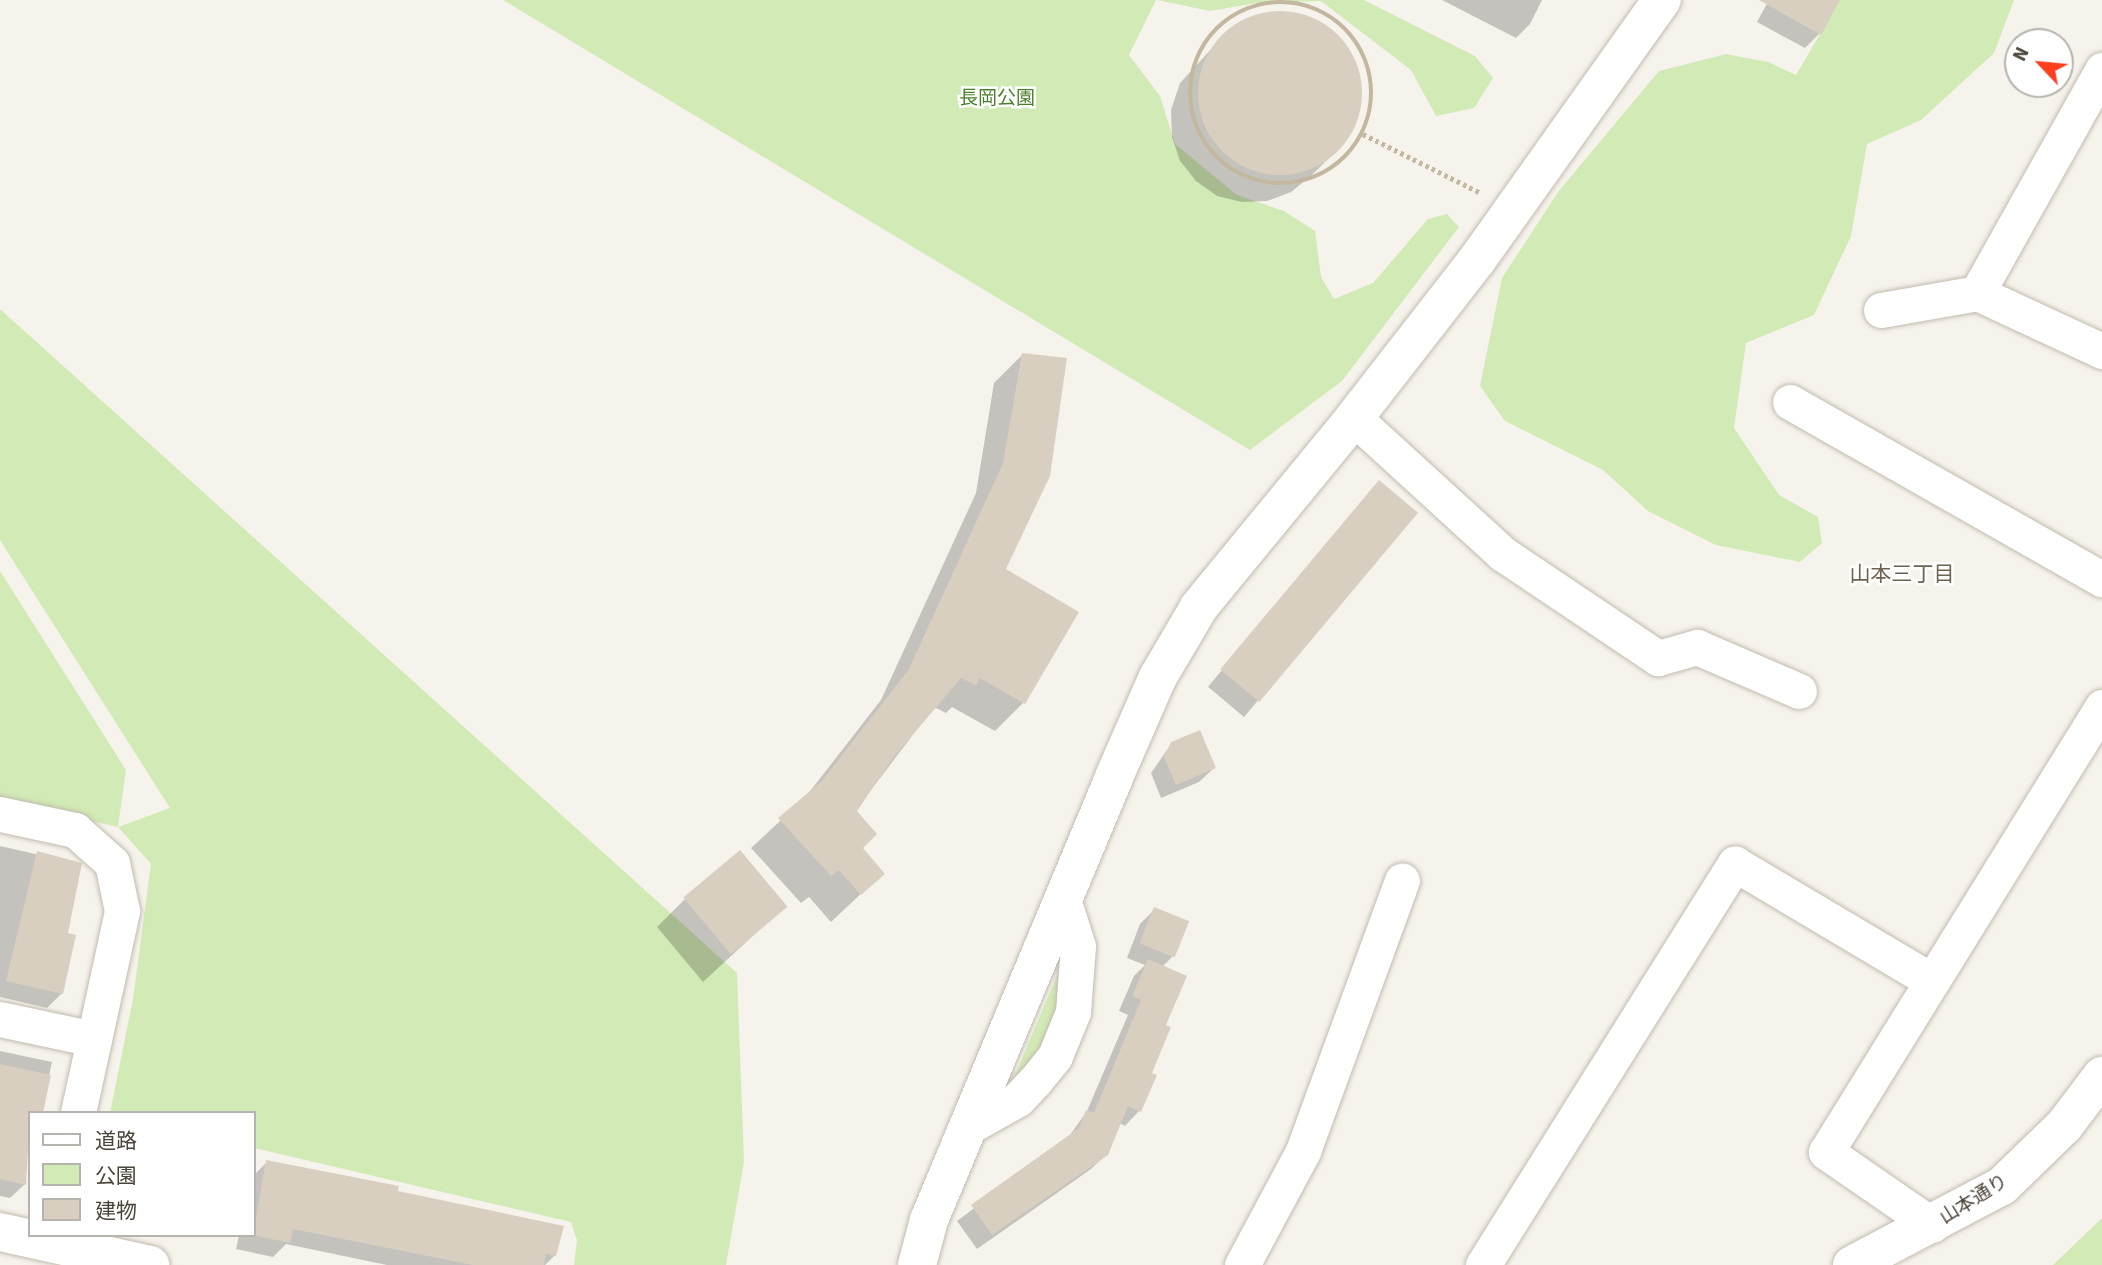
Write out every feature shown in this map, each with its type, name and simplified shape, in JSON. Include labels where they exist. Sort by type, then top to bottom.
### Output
[{"type":"street","points":[[917,1265],[929,1220],[1158,677],[1199,607],[1354,418],[1513,209],[1662,0]]},
{"type":"street","points":[[1977,293],[2102,70]]},
{"type":"street","points":[[1881,310],[1977,293],[2102,351]]},
{"type":"street","points":[[1790,402],[2102,579]]},
{"type":"street","points":[[1354,418],[1503,554],[1658,658],[1697,647],[1799,691]]},
{"type":"street","points":[[1932,1226],[1826,1152],[2102,707]]},
{"type":"street","points":[[0,814],[75,830],[112,863],[122,911],[78,1111]]},
{"type":"street","points":[[1483,1265],[1735,864],[1932,981]]},
{"type":"street","points":[[1242,1265],[1303,1151],[1402,881]]},
{"type":"street","points":[[970,1126],[1018,1099],[1059,1045],[1073,1012],[1078,979],[1078,946],[1063,899]]},
{"type":"street","points":[[0,1019],[94,1040]]},
{"type":"street","name":"山本通り","points":[[1852,1265],[1932,1226],[2002,1186],[2064,1126],[2102,1076]]},
{"type":"street","points":[[0,1232],[28,1236]]},
{"type":"street","points":[[51,1239],[150,1265]]},
{"type":"path","points":[[1287,2],[1316,8],[1342,24],[1354,40],[1371,75],[1372,105],[1363,134],[1345,159],[1320,177],[1291,185],[1270,184],[1232,171],[1209,151],[1194,124],[1189,94],[1194,64],[1208,37],[1230,17],[1248,9],[1287,2]]},
{"type":"path","points":[[1363,134],[1513,209]]},
{"type":"green space","name":"長岡公園","points":[[503,0],[1156,0],[1129,55],[1160,96],[1175,144],[1237,195],[1284,211],[1315,231],[1321,277],[1334,299],[1373,283],[1428,219],[1447,214],[1459,227],[1342,381],[1250,450]]},
{"type":"green space","points":[[1157,0],[1364,0],[1475,56],[1493,78],[1474,108],[1436,116],[1411,70],[1321,1],[1257,3],[1210,11]]},
{"type":"green space","points":[[1840,0],[2014,0],[1994,53],[1921,120],[1867,144],[1851,236],[1814,315],[1746,343],[1734,428],[1779,495],[1818,517],[1822,543],[1800,562],[1716,545],[1648,511],[1603,470],[1505,421],[1480,386],[1502,278],[1558,192],[1659,71],[1726,54],[1768,62],[1796,75]]},
{"type":"green space","points":[[0,309],[737,973],[744,1162],[726,1265],[574,1265],[577,1240],[571,1222],[256,1148],[256,1111],[110,1111],[133,999],[151,864],[118,827],[170,808],[0,540]]},
{"type":"green space","points":[[0,571],[126,770],[118,827],[0,801]]},
{"type":"green space","points":[[1059,971],[1056,1014],[1046,1041],[1019,1077],[1015,1075]]},
{"type":"green space","points":[[2102,1218],[2102,1265],[2053,1265]]},
{"type":"building","points":[[1759,0],[1840,0],[1821,35]]},
{"type":"building","points":[[1280,11],[1311,17],[1338,35],[1356,62],[1362,93],[1356,124],[1338,151],[1311,169],[1280,175],[1249,169],[1222,151],[1204,124],[1198,93],[1204,62],[1222,35],[1249,17]]},
{"type":"building","points":[[1022,353],[1067,358],[1050,476],[1006,569],[1079,612],[1025,704],[980,678],[976,685],[961,678],[893,758],[857,811],[877,834],[863,848],[885,874],[861,895],[839,870],[831,876],[778,818],[822,781],[909,669],[1003,463]]},
{"type":"building","points":[[1379,480],[1418,513],[1259,702],[1220,669]]},
{"type":"building","points":[[1200,730],[1216,768],[1176,785],[1164,757],[1171,742]]},
{"type":"building","points":[[740,850],[788,907],[731,954],[683,898]]},
{"type":"building","points":[[37,851],[82,863],[68,933],[76,935],[63,994],[6,981]]},
{"type":"building","points":[[1154,907],[1189,921],[1175,957],[1139,943]]},
{"type":"building","points":[[1148,959],[1187,976],[1166,1025],[1171,1027],[1152,1073],[1157,1075],[1141,1112],[1128,1106],[1108,1155],[992,1235],[971,1205],[1079,1128],[1086,1110],[1094,1113],[1141,1000],[1132,996]]},
{"type":"building","points":[[0,1064],[51,1075],[43,1111],[28,1111],[26,1185],[0,1179]]},
{"type":"building","points":[[266,1160],[399,1186],[398,1191],[564,1226],[556,1256],[546,1254],[544,1265],[473,1265],[293,1229],[290,1243],[256,1236],[256,1218]]},
{"type":"district","name":"山本三丁目","points":[[1902,574]]}]
